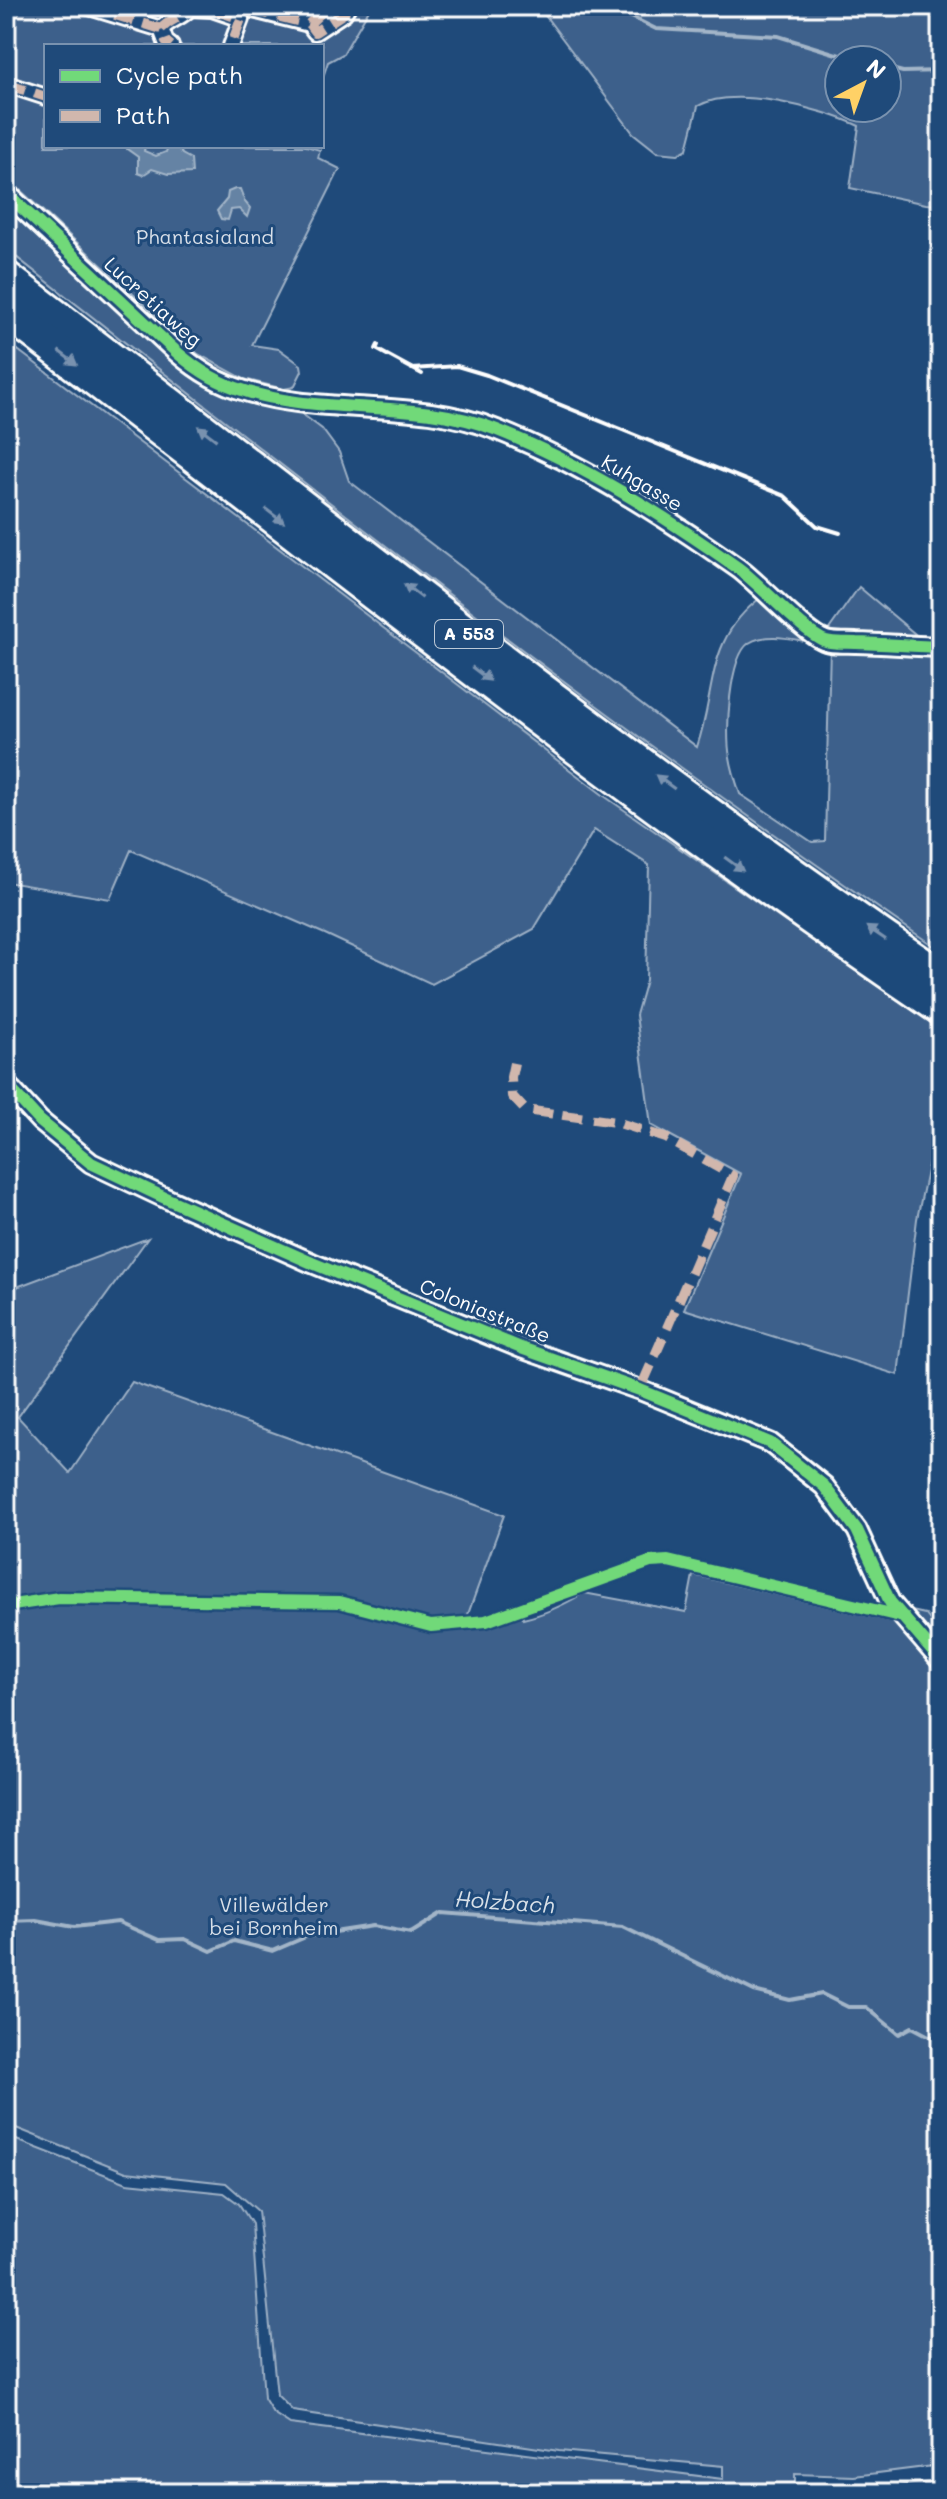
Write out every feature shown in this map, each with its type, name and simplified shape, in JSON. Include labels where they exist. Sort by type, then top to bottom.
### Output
[{"type":"highway","name":"A 553","points":[[6,278],[623,752],[835,906],[941,977]]},
{"type":"highway","name":"A 553","points":[[6,311],[608,771],[808,917],[941,1008]]},
{"type":"street","points":[[86,6],[106,16],[161,29]]},
{"type":"street","points":[[309,24],[328,6]]},
{"type":"street","points":[[161,29],[190,7],[249,12],[309,24],[315,32],[344,13],[348,6]]},
{"type":"street","points":[[232,44],[249,12]]},
{"type":"street","points":[[161,29],[168,44]]},
{"type":"street","points":[[6,84],[44,96]]},
{"type":"street","name":"Lucretiaweg","points":[[6,193],[186,360],[205,374],[235,388],[295,401]]},
{"type":"street","name":"Kuhgasse","points":[[295,401],[433,413],[479,422],[568,463],[679,529],[741,570],[826,641],[941,647]]},
{"type":"street","name":"Coloniastraße","points":[[6,1084],[40,1121],[91,1163],[163,1197],[312,1263],[479,1331],[640,1390],[770,1443],[824,1486],[857,1530],[890,1602],[941,1661]]},
{"type":"green space","name":"Phantasialand","points":[[6,6],[371,6],[343,54],[328,62],[324,74],[324,44],[44,44],[44,148],[313,148],[320,150],[318,158],[340,169],[252,345],[279,349],[301,365],[302,371],[294,387],[284,389],[244,379],[198,354],[6,177]]},
{"type":"green space","points":[[538,6],[887,6],[941,12],[941,205],[850,188],[859,126],[854,124],[903,124],[903,44],[823,44],[823,113],[756,99],[714,100],[698,106],[687,149],[678,154],[657,152],[633,133]]},
{"type":"green space","points":[[6,201],[187,371],[294,408],[322,429],[339,452],[349,481],[697,747],[722,647],[744,612],[763,596],[807,635],[804,641],[762,638],[749,643],[742,651],[730,697],[728,731],[731,762],[740,794],[812,842],[825,841],[830,646],[941,652],[941,951],[584,696],[351,519],[6,249]]},
{"type":"green space","points":[[6,341],[607,798],[941,1030],[941,1104],[917,1219],[898,1375],[684,1309],[741,1174],[651,1125],[636,1015],[646,980],[649,865],[594,830],[534,929],[432,984],[131,850],[110,899],[6,882]]},
{"type":"green space","points":[[859,587],[921,639],[825,635]]},
{"type":"green space","name":"Villewälder bei Bornheim","points":[[148,1238],[18,1417],[70,1473],[132,1382],[504,1515],[463,1628],[483,1626],[522,1613],[523,1619],[531,1617],[555,1609],[584,1593],[686,1612],[693,1575],[906,1625],[941,1668],[941,2465],[854,2476],[795,2474],[795,2488],[857,2490],[941,2481],[941,2493],[6,2493],[6,2136],[127,2183],[224,2193],[239,2204],[252,2224],[264,2398],[273,2413],[290,2424],[723,2479],[723,2466],[559,2451],[293,2411],[277,2395],[258,2211],[226,2183],[126,2172],[6,2124],[6,1291]]},
{"type":"green space","points":[[907,1610],[925,1614],[941,1634],[941,1653]]},
{"type":"shaded area","points":[[145,148],[144,151],[156,156],[166,152],[167,148],[179,148],[191,159],[192,173],[168,174],[152,169],[143,175],[138,173],[138,157],[127,149]]},
{"type":"shaded area","points":[[240,189],[250,208],[247,217],[239,209],[231,210],[228,220],[221,219],[217,211],[227,199],[228,192]]},
{"type":"waterway","points":[[609,6],[656,29],[778,36],[823,50]]},
{"type":"waterway","points":[[903,72],[941,71]]},
{"type":"waterway","name":"Holzbach","points":[[6,1921],[36,1920],[74,1927],[118,1922],[159,1940],[185,1939],[211,1951],[234,1941],[273,1951],[308,1936],[373,1926],[411,1933],[443,1913],[623,1927],[754,1991],[790,2000],[822,1994],[848,2007],[866,2007],[899,2034],[912,2027],[931,2037],[941,2036]]},
{"type":"railway","points":[[378,345],[376,349],[422,374]]},
{"type":"railway","points":[[412,369],[457,366],[487,375],[785,496],[817,526],[840,533]]},
{"type":"marked path","points":[[86,6],[161,29],[168,44]]},
{"type":"marked path","points":[[252,6],[253,10],[309,24],[315,32],[344,13],[348,6]]},
{"type":"marked path","points":[[309,24],[328,6]]},
{"type":"marked path","points":[[161,29],[190,8],[212,9],[241,19],[232,44]]},
{"type":"marked path","points":[[6,84],[44,96]]},
{"type":"marked path","points":[[514,1063],[512,1096],[525,1110],[616,1122],[666,1138],[733,1176],[640,1390]]},
{"type":"cycle path","points":[[6,193],[177,353],[217,380],[268,397],[333,406],[433,413],[497,430],[560,458],[681,529],[738,568],[817,637],[837,643],[941,647]]},
{"type":"cycle path","points":[[6,1084],[40,1121],[91,1163],[163,1197],[312,1263],[521,1348],[640,1390],[770,1443],[824,1486],[857,1530],[890,1602],[941,1661]]},
{"type":"cycle path","points":[[6,1606],[59,1598],[339,1602],[431,1626],[486,1621],[650,1562],[668,1561],[904,1617]]}]
